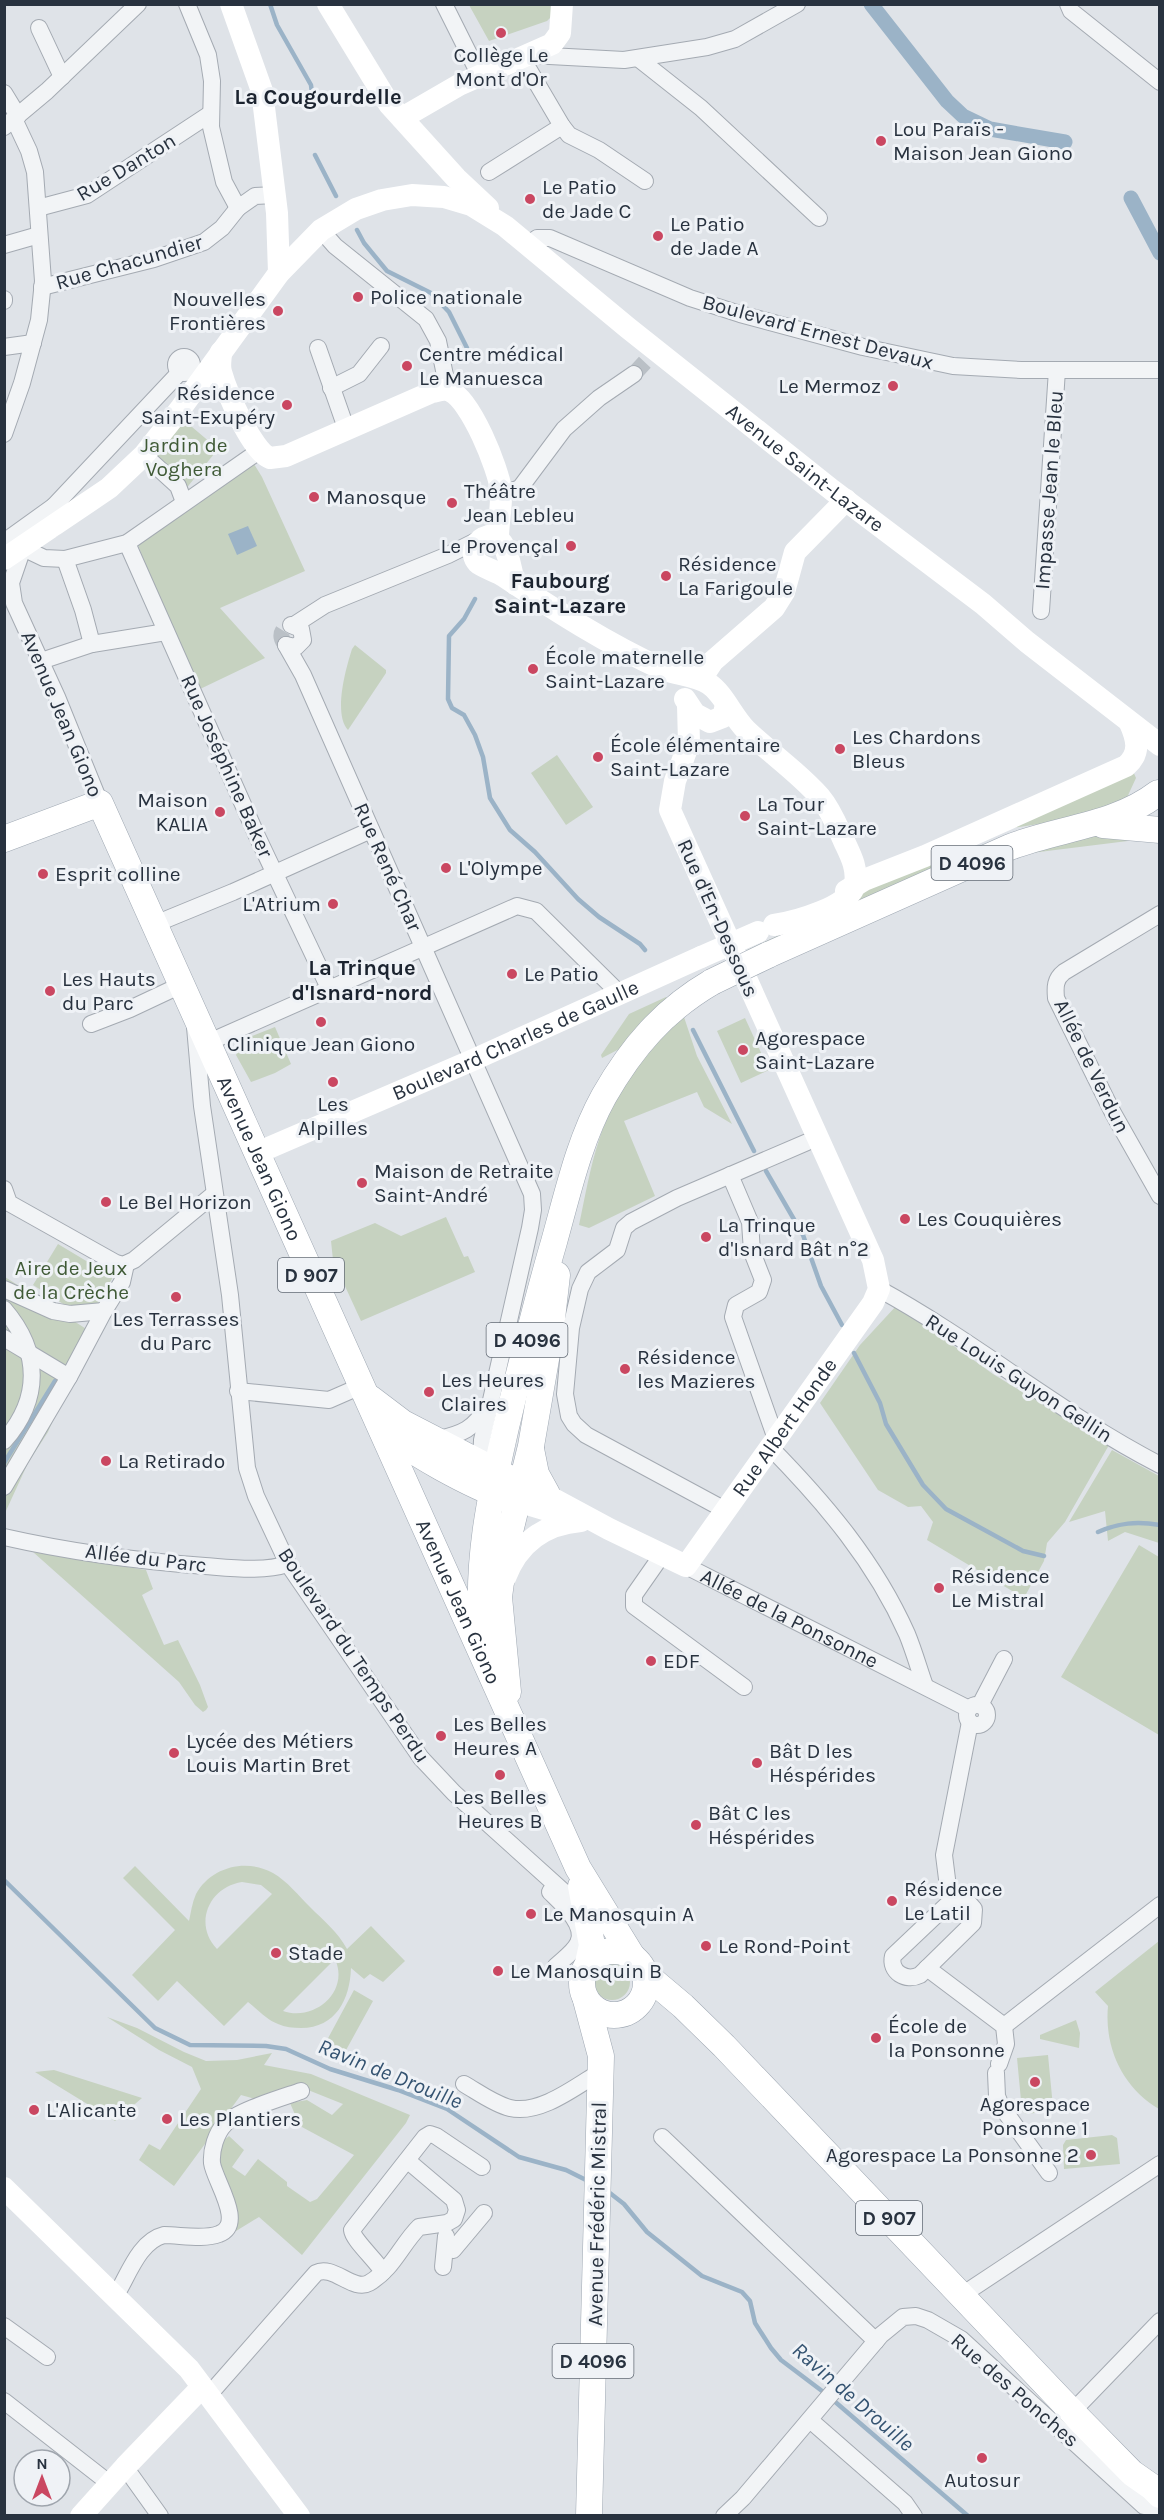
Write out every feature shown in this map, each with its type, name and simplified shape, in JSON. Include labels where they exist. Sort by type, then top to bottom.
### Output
[{"type":"main road","points":[[1159,792],[1156,813],[1160,823]]},
{"type":"main road","name":"D 4096","points":[[489,1668],[482,1632],[480,1587],[483,1539],[502,1485],[535,1307],[584,1141],[593,1118],[629,1057],[669,1011],[712,982],[767,937],[1010,847],[1064,830],[1094,824],[1132,810],[1159,792]]},
{"type":"main road","points":[[4,839],[100,803]]},
{"type":"main road","name":"Avenue Jean Giono","points":[[100,803],[364,1391]]},
{"type":"main road","name":"D 4096","points":[[1094,824],[1160,830]]},
{"type":"main road","name":"D 4096","points":[[516,1731],[508,1692],[500,1597],[505,1552],[502,1485],[531,1446],[551,1327],[563,1209]]},
{"type":"main road","name":"D 907","points":[[364,1391],[389,1431],[405,1446],[502,1485]]},
{"type":"main road","name":"Avenue Jean Giono","points":[[389,1431],[516,1731],[578,1868],[638,1965]]},
{"type":"main road","name":"D 907","points":[[389,1431],[439,1439],[502,1485]]},
{"type":"main road","points":[[531,1446],[536,1474],[547,1494]]},
{"type":"main road","points":[[502,1485],[502,1513],[492,1569],[491,1600],[493,1633],[508,1692]]},
{"type":"main road","name":"Avenue Jean Giono","points":[[578,1868],[592,1945],[588,1963]]},
{"type":"main road","points":[[612,1950],[638,1965],[646,1984],[641,2001],[630,2013],[600,2013],[586,2000],[581,1981],[588,1963],[595,1956],[612,1950]]},
{"type":"main road","name":"D 907","points":[[638,1965],[683,2006],[962,2295],[1132,2473],[1160,2508]]},
{"type":"main road","name":"Avenue Frédéric Mistral","points":[[586,2000],[600,2064],[589,2516]]},
{"type":"main road","name":"D 907","points":[[630,2013],[670,2013],[703,2027]]},
{"type":"main road","name":"Avenue Frédéric Mistral","points":[[600,2064],[612,2027],[630,2013]]},
{"type":"main road","name":"D 907","points":[[1132,2473],[1160,2495]]},
{"type":"street","points":[[12,120],[62,77],[138,4]]},
{"type":"street","points":[[187,4],[208,55],[212,81],[210,114],[224,182],[238,208]]},
{"type":"street","points":[[231,4],[262,91],[265,195],[278,241],[279,273]]},
{"type":"street","name":"Avenue Saint-Lazare","points":[[328,4],[374,83],[402,118],[471,185],[505,226],[628,328],[846,500],[983,604],[1145,735]]},
{"type":"street","points":[[444,4],[480,76]]},
{"type":"street","points":[[402,118],[436,97],[547,48],[558,39],[562,4]]},
{"type":"street","points":[[526,57],[639,59],[707,48],[729,41],[797,4]]},
{"type":"street","points":[[1068,4],[1071,11],[1160,82]]},
{"type":"street","points":[[39,28],[62,77]]},
{"type":"street","points":[[526,57],[569,135],[599,150],[645,182]]},
{"type":"street","points":[[639,59],[701,108],[819,218]]},
{"type":"street","points":[[4,93],[12,120],[34,165],[42,287],[42,304],[33,343],[4,434]]},
{"type":"street","name":"Rue Danton","points":[[38,208],[87,195],[210,114]]},
{"type":"street","points":[[278,241],[292,241],[382,200],[471,185],[562,126]]},
{"type":"street","name":"Rue Chacundier","points":[[42,287],[154,259],[204,242],[222,228],[238,208],[265,195]]},
{"type":"street","points":[[53,517],[109,488],[144,455],[279,273],[338,219]]},
{"type":"street","points":[[338,219],[335,246],[426,319],[438,341],[444,359],[448,390],[465,405],[477,426],[494,468],[501,495],[491,545],[515,584],[585,629],[664,670],[691,689],[716,689],[718,715]]},
{"type":"street","points":[[4,245],[39,235]]},
{"type":"street","name":"Boulevard Ernest Devaux","points":[[527,244],[537,238],[550,238],[690,298],[863,347],[940,364],[995,369],[1160,370]]},
{"type":"street","points":[[628,328],[626,332],[652,354],[646,361]]},
{"type":"street","points":[[4,347],[33,343]]},
{"type":"street","points":[[332,388],[359,374],[381,346]]},
{"type":"street","points":[[318,348],[346,428]]},
{"type":"street","points":[[221,352],[220,369],[230,394],[259,451],[267,458],[281,458],[432,392],[448,390]]},
{"type":"street","name":"Impasse Jean le Bleu","points":[[1041,611],[1057,370]]},
{"type":"street","points":[[11,556],[53,517],[180,372]]},
{"type":"street","points":[[501,495],[520,488],[564,429],[599,398],[634,374]]},
{"type":"street","points":[[181,408],[205,390],[230,394]]},
{"type":"street","points":[[11,556],[65,559],[127,543],[259,451]]},
{"type":"street","points":[[144,455],[178,486],[184,502]]},
{"type":"street","points":[[691,689],[713,661],[774,608],[784,592],[795,552],[846,500]]},
{"type":"street","name":"Rue Joséphine Baker","points":[[127,543],[275,874],[329,988]]},
{"type":"street","name":"Rue René Char","points":[[491,545],[448,555],[326,605],[294,634],[303,675],[532,1194],[533,1210],[493,1393]]},
{"type":"street","name":"Avenue Jean Giono","points":[[11,556],[11,589],[14,603],[41,661],[100,803]]},
{"type":"street","points":[[65,559],[92,644]]},
{"type":"street","points":[[41,661],[92,644],[166,632]]},
{"type":"street","points":[[691,689],[700,718],[718,715],[744,728],[820,797],[837,825],[854,863],[856,878]]},
{"type":"street","name":"Rue d'En-Dessous","points":[[691,689],[689,743],[675,781],[670,810],[873,1260],[879,1289]]},
{"type":"street","name":"Rue d'En-Dessous","points":[[689,743],[718,715]]},
{"type":"street","points":[[1145,735],[1160,759]]},
{"type":"street","name":"Boulevard Charles de Gaulle","points":[[257,1153],[473,1060],[701,957],[767,937],[850,895],[856,878],[884,872],[925,856],[1126,766],[1131,762],[1145,735]]},
{"type":"street","points":[[154,924],[275,874],[371,830]]},
{"type":"street","points":[[925,856],[1002,833],[1064,830]]},
{"type":"street","points":[[207,1043],[513,907],[528,907],[536,911],[620,993]]},
{"type":"street","name":"Allée de Verdun","points":[[1160,914],[1064,972],[1059,976],[1055,989],[1056,998],[1113,1113],[1160,1196]]},
{"type":"street","points":[[91,1024],[181,985]]},
{"type":"street","name":"Boulevard du Temps Perdu","points":[[194,1014],[202,1106],[230,1295],[238,1391],[249,1478],[288,1564],[386,1710],[426,1765],[587,1913]]},
{"type":"street","points":[[725,1510],[586,1435],[569,1416],[565,1394],[571,1328],[581,1285],[588,1272],[617,1250],[624,1228],[631,1222],[819,1137]]},
{"type":"street","points":[[736,1173],[750,1222],[752,1248],[763,1280],[759,1292],[736,1305],[733,1317],[773,1443],[818,1496],[868,1563],[906,1633],[925,1686]]},
{"type":"street","points":[[7,1196],[116,1263],[126,1264],[134,1260],[214,1194]]},
{"type":"street","points":[[4,1487],[122,1282],[126,1264]]},
{"type":"street","points":[[4,1289],[53,1311],[70,1314],[104,1311]]},
{"type":"street","name":"Rue Albert Honde","points":[[686,1566],[873,1303],[879,1289]]},
{"type":"street","name":"Rue Louis Guyon Gellin","points":[[879,1289],[920,1313],[1060,1407],[1127,1448],[1160,1465]]},
{"type":"street","points":[[4,1310],[17,1325],[30,1354],[29,1405],[4,1441]]},
{"type":"street","points":[[4,1338],[69,1377]]},
{"type":"street","points":[[238,1391],[329,1400],[364,1391]]},
{"type":"street","points":[[493,1393],[482,1440],[502,1485]]},
{"type":"street","points":[[439,1439],[464,1433],[471,1428],[482,1416],[493,1393]]},
{"type":"street","name":"Allée de la Ponsonne","points":[[502,1485],[547,1494],[609,1529],[925,1686],[975,1715]]},
{"type":"street","name":"Allée de la Ponsonne","points":[[502,1485],[581,1521],[609,1529]]},
{"type":"street","points":[[500,1597],[510,1565],[530,1539],[557,1524],[581,1521]]},
{"type":"street","name":"Allée du Parc","points":[[4,1537],[155,1562],[230,1568],[268,1568],[288,1564]]},
{"type":"street","points":[[662,1555],[634,1595],[634,1606],[744,1687]]},
{"type":"street","points":[[954,1899],[947,1880],[944,1855],[975,1715],[1004,1659]]},
{"type":"street","points":[[552,1889],[550,1892],[578,1925],[580,1935],[578,1945],[555,1967]]},
{"type":"street","points":[[954,1899],[962,1899],[971,1905],[975,1919],[920,1975],[906,1978],[899,1974],[892,1965],[892,1956],[954,1899]]},
{"type":"street","points":[[1004,2026],[1160,1905]]},
{"type":"street","points":[[927,1968],[1004,2026],[1006,2044],[998,2069],[998,2097],[1001,2106],[1049,2173]]},
{"type":"street","points":[[464,2084],[500,2104],[527,2109],[552,2099],[600,2064]]},
{"type":"street","points":[[116,2295],[140,2254],[156,2237],[218,2235],[227,2229],[230,2218],[228,2205],[212,2161],[213,2150],[220,2131],[234,2117],[301,2091]]},
{"type":"street","points":[[384,2272],[374,2257],[355,2239],[352,2232],[425,2137],[430,2134],[482,2166]]},
{"type":"street","points":[[662,2137],[876,2341]]},
{"type":"street","points":[[408,2161],[456,2203],[456,2217],[446,2231],[443,2267]]},
{"type":"street","points":[[962,2295],[1160,2164]]},
{"type":"street","points":[[4,2188],[116,2295],[189,2369],[200,2393],[289,2516]]},
{"type":"street","points":[[446,2231],[448,2247],[453,2250],[484,2213]]},
{"type":"street","points":[[81,2516],[125,2466],[200,2393],[316,2273],[328,2272],[363,2285],[384,2272],[419,2227],[446,2231]]},
{"type":"street","name":"Rue des Ponches","points":[[724,2516],[743,2498],[876,2341],[892,2324],[909,2316],[921,2317],[961,2338],[1144,2506],[1160,2508]]},
{"type":"street","points":[[1072,2412],[1160,2321]]},
{"type":"street","points":[[4,2326],[47,2357]]},
{"type":"street","points":[[200,2393],[225,2417],[299,2516]]},
{"type":"street","points":[[4,2401],[109,2483]]},
{"type":"street","points":[[810,2420],[906,2503],[914,2516]]},
{"type":"street","points":[[125,2466],[160,2516]]},
{"type":"green space","points":[[469,5],[557,5],[557,11],[547,21],[489,41]]},
{"type":"green space","name":"Jardin de Voghera","points":[[185,421],[218,449],[185,490],[153,460]]},
{"type":"green space","points":[[251,459],[262,477],[305,571],[220,608],[265,658],[198,690],[137,542]]},
{"type":"green space","points":[[355,645],[386,670],[386,673],[348,730],[341,713],[341,702],[347,667]]},
{"type":"green space","points":[[557,755],[593,807],[566,825],[531,773]]},
{"type":"green space","points":[[1133,771],[1136,778],[1124,804],[1065,820],[999,830]]},
{"type":"green space","points":[[1130,835],[1152,838],[1023,854],[1088,836]]},
{"type":"green space","points":[[1003,838],[749,954],[747,950],[853,901],[865,887]]},
{"type":"green space","points":[[666,997],[668,1000],[625,1046],[602,1058],[601,1055],[629,1014]]},
{"type":"green space","points":[[683,1014],[697,1056],[732,1124],[704,1107],[697,1092],[624,1121],[655,1196],[589,1228],[579,1225],[596,1150],[614,1105],[634,1072]]},
{"type":"green space","name":"Agorespace Saint-Lazare","points":[[745,1018],[769,1070],[741,1083],[717,1031]]},
{"type":"green space","points":[[275,1027],[291,1064],[251,1082],[236,1055],[242,1040]]},
{"type":"green space","points":[[446,1217],[464,1257],[468,1256],[475,1272],[361,1321],[333,1260],[331,1241],[375,1223],[401,1236]]},
{"type":"green space","name":"Aire de Jeux de la Crèche","points":[[58,1244],[113,1277],[94,1310],[68,1307],[33,1285]]},
{"type":"green space","points":[[5,1277],[91,1332],[48,1432],[28,1463],[5,1513]]},
{"type":"green space","points":[[897,1305],[993,1374],[1109,1445],[1065,1522],[1047,1543],[1044,1561],[1024,1598],[927,1540],[933,1522],[921,1506],[908,1507],[878,1490],[820,1403],[860,1345]]},
{"type":"green space","points":[[1112,1450],[1159,1476],[1159,1543],[1125,1532],[1108,1541],[1105,1511],[1069,1522]]},
{"type":"green space","points":[[1139,1545],[1159,1557],[1159,1735],[1061,1677]]},
{"type":"green space","points":[[33,1552],[146,1570],[153,1589],[142,1595],[164,1645],[178,1640],[200,1685],[208,1707],[206,1710],[203,1712],[195,1705],[179,1682]]},
{"type":"green space","points":[[135,1866],[189,1921],[196,1894],[211,1877],[230,1868],[241,1866],[263,1868],[288,1884],[335,1932],[347,1949],[371,1926],[405,1961],[383,1982],[370,1974],[364,1979],[351,1968],[348,1990],[339,2010],[323,2023],[313,2027],[298,2028],[281,2025],[266,2017],[248,2002],[224,2026],[177,1981],[158,2001],[132,1975],[175,1930],[123,1878]],"holes":[[[242,1882],[261,1885],[272,1894],[217,1949],[206,1929],[208,1908],[221,1891],[230,1885]],[[335,1959],[338,1983],[326,2002],[306,2012],[283,2011]]]},
{"type":"green space","points":[[1159,1941],[1159,2109],[1135,2090],[1118,2065],[1109,2037],[1108,2006],[1095,1992]]},
{"type":"green space","points":[[612,1964],[625,1969],[630,1982],[625,1995],[612,2000],[599,1995],[594,1982],[599,1969]]},
{"type":"green space","points":[[354,1990],[373,2001],[345,2052],[326,2042]]},
{"type":"green space","points":[[107,2017],[137,2028],[206,2061],[237,2060],[272,2053],[264,2065],[311,2074],[410,2115],[302,2255],[259,2217],[236,2231],[234,2205],[217,2169],[218,2145],[229,2136],[244,2150],[232,2167],[245,2176],[258,2159],[287,2182],[287,2186],[310,2202],[317,2199],[354,2155],[300,2126],[290,2103],[307,2100],[332,2115],[343,2104],[298,2086],[259,2100],[241,2095],[174,2186],[139,2160],[149,2144],[160,2150],[201,2089],[192,2067],[159,2050]]},
{"type":"green space","points":[[1076,2020],[1080,2033],[1079,2048],[1040,2039],[1040,2035]]},
{"type":"green space","name":"Agorespace Ponsonne 1","points":[[1048,2055],[1053,2107],[1051,2111],[1026,2114],[1022,2111],[1017,2058]]},
{"type":"green space","points":[[54,2070],[142,2098],[115,2121],[35,2072]]},
{"type":"green space","name":"Agorespace La Ponsonne 2","points":[[1112,2135],[1117,2138],[1120,2164],[1064,2169],[1063,2145],[1066,2140]]},
{"type":"water","points":[[248,526],[257,546],[237,555],[228,534]]},
{"type":"waterway","points":[[270,4],[277,25],[311,85],[312,94]]},
{"type":"waterway","points":[[871,4],[947,101],[963,116],[990,129],[1065,142]]},
{"type":"waterway","points":[[315,155],[336,196]]},
{"type":"waterway","points":[[1131,198],[1160,253]]},
{"type":"waterway","points":[[357,230],[364,243],[387,271],[431,293],[449,312],[467,348]]},
{"type":"waterway","points":[[475,599],[464,619],[449,636],[448,699],[452,708],[464,715],[475,735],[483,757],[490,798],[510,830],[535,852],[578,899],[645,950]]},
{"type":"waterway","points":[[693,1030],[754,1151]]},
{"type":"waterway","points":[[766,1171],[803,1235],[821,1286],[842,1325]]},
{"type":"waterway","points":[[854,1353],[880,1403],[886,1424],[923,1485],[946,1509],[1023,1551],[1044,1556]]},
{"type":"waterway","points":[[4,1463],[55,1381]]},
{"type":"waterway","points":[[1098,1532],[1128,1524],[1160,1525]]},
{"type":"waterway","name":"Ravin de Drouille","points":[[4,1880],[155,2028],[190,2045],[266,2046],[286,2049],[330,2069],[398,2090],[447,2109],[519,2157],[566,2170],[590,2182]]},
{"type":"waterway","name":"Ravin de Drouille","points":[[606,2190],[624,2204],[647,2232],[702,2276],[742,2292],[750,2301],[755,2323],[771,2348],[781,2360],[826,2394]]},
{"type":"waterway","name":"Ravin de Drouille","points":[[833,2400],[968,2516]]},
{"type":"tunnel","points":[[634,374],[646,361]]},
{"type":"tunnel","points":[[286,645],[282,639],[282,633],[291,625]]},
{"type":"place","name":"Collège Le Mont d'Or","points":[[501,33]]},
{"type":"place","name":"Lou Paraïs - Maison Jean Giono","points":[[881,141]]},
{"type":"place","name":"Le Patio de Jade C","points":[[530,199]]},
{"type":"place","name":"Le Patio de Jade A","points":[[658,236]]},
{"type":"place","name":"Police nationale","points":[[358,297]]},
{"type":"place","name":"Nouvelles Frontières","points":[[278,311]]},
{"type":"place","name":"Centre médical Le Manuesca","points":[[407,366]]},
{"type":"place","name":"Le Mermoz","points":[[893,386]]},
{"type":"place","name":"Résidence Saint-Exupéry","points":[[287,405]]},
{"type":"place","name":"Manosque","points":[[314,497]]},
{"type":"place","name":"Théâtre Jean Lebleu","points":[[452,503]]},
{"type":"place","name":"Le Provençal","points":[[571,546]]},
{"type":"place","name":"Résidence La Farigoule","points":[[666,576]]},
{"type":"place","name":"École maternelle Saint-Lazare","points":[[533,669]]},
{"type":"place","name":"Les Chardons Bleus","points":[[840,749]]},
{"type":"place","name":"École élémentaire Saint-Lazare","points":[[598,757]]},
{"type":"place","name":"Maison KALIA","points":[[220,812]]},
{"type":"place","name":"La Tour Saint-Lazare","points":[[745,816]]},
{"type":"place","name":"L'Olympe","points":[[446,868]]},
{"type":"place","name":"Esprit colline","points":[[43,874]]},
{"type":"place","name":"L'Atrium","points":[[333,904]]},
{"type":"place","name":"Le Patio","points":[[512,974]]},
{"type":"place","name":"Les Hauts du Parc","points":[[50,991]]},
{"type":"place","name":"Clinique Jean Giono","points":[[321,1022]]},
{"type":"place","name":"Agorespace Saint-Lazare","points":[[743,1050]]},
{"type":"place","name":"Les Alpilles","points":[[333,1082]]},
{"type":"place","name":"Maison de Retraite Saint-André","points":[[362,1183]]},
{"type":"place","name":"Le Bel Horizon","points":[[106,1202]]},
{"type":"place","name":"Les Couquières","points":[[905,1219]]},
{"type":"place","name":"La Trinque d'Isnard Bât n°2","points":[[706,1237]]},
{"type":"place","name":"Les Terrasses du Parc","points":[[176,1297]]},
{"type":"place","name":"Résidence les Mazieres","points":[[625,1369]]},
{"type":"place","name":"Les Heures Claires","points":[[429,1392]]},
{"type":"place","name":"La Retirado","points":[[106,1461]]},
{"type":"place","name":"Résidence Le Mistral","points":[[939,1588]]},
{"type":"place","name":"EDF","points":[[651,1661]]},
{"type":"place","name":"Les Belles Heures A","points":[[441,1736]]},
{"type":"place","name":"Lycée des Métiers Louis Martin Bret","points":[[174,1753]]},
{"type":"place","name":"Bât D les Héspérides","points":[[757,1763]]},
{"type":"place","name":"Les Belles Heures B","points":[[500,1775]]},
{"type":"place","name":"Bât C les Héspérides","points":[[696,1825]]},
{"type":"place","name":"Résidence Le Latil","points":[[892,1901]]},
{"type":"place","name":"Le Manosquin A","points":[[531,1914]]},
{"type":"place","name":"Le Rond-Point","points":[[706,1946]]},
{"type":"place","name":"Stade","points":[[276,1953]]},
{"type":"place","name":"Le Manosquin B","points":[[498,1971]]},
{"type":"place","name":"École de la Ponsonne","points":[[876,2038]]},
{"type":"place","name":"Agorespace Ponsonne 1","points":[[1035,2082]]},
{"type":"place","name":"L'Alicante","points":[[34,2110]]},
{"type":"place","name":"Les Plantiers","points":[[167,2119]]},
{"type":"place","name":"Agorespace La Ponsonne 2","points":[[1091,2155]]},
{"type":"place","name":"Autosur","points":[[982,2458]]},
{"type":"district","name":"La Cougourdelle","points":[[318,97]]},
{"type":"district","name":"Faubourg Saint-Lazare","points":[[560,594]]},
{"type":"district","name":"La Trinque d'Isnard-nord","points":[[362,980]]}]
